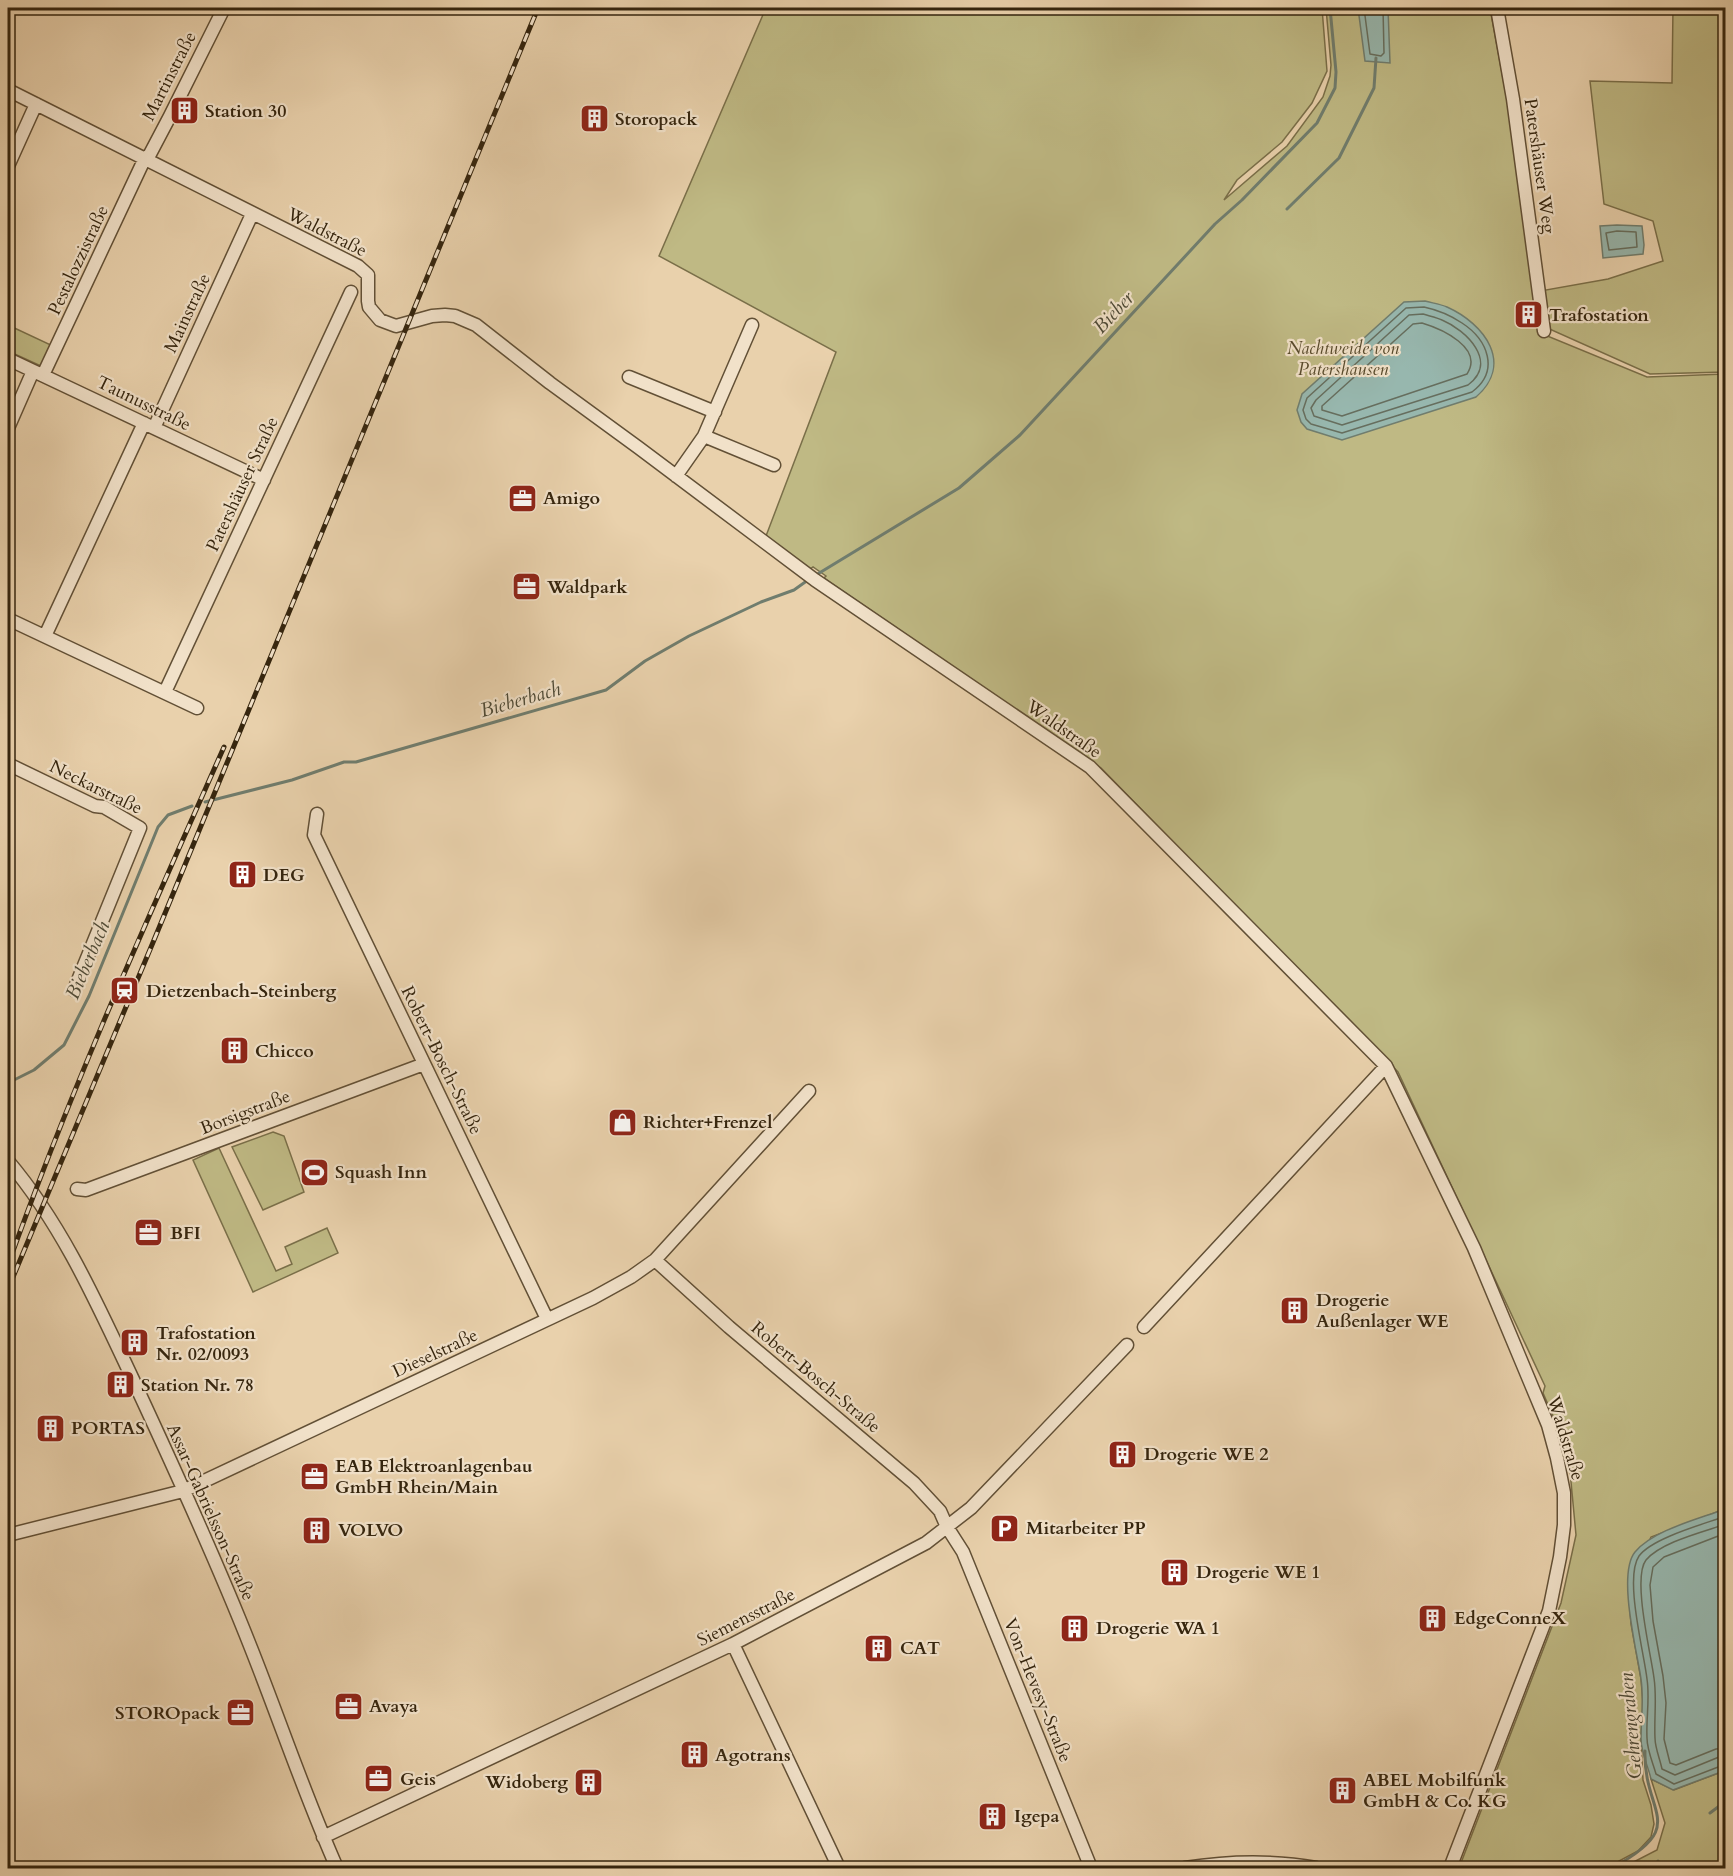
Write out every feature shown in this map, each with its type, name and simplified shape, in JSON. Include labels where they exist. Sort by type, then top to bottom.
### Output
[{"type":"street","name":"Martinstraße","points":[[144,160],[150,154],[170,116],[224,8]]},
{"type":"street","name":"Patershäuser Weg","points":[[1497,8],[1513,99],[1544,331]]},
{"type":"street","name":"Waldstraße","points":[[8,90],[358,266],[368,275],[369,307],[380,320],[396,326],[410,324],[432,316],[445,315],[464,319],[476,325],[550,383],[811,577],[1090,767],[1386,1066],[1483,1269],[1548,1425],[1564,1493],[1564,1524],[1560,1557],[1549,1611],[1450,1869]]},
{"type":"street","points":[[8,166],[36,104]]},
{"type":"street","name":"Pestalozzistraße","points":[[8,428],[38,373],[144,160]]},
{"type":"street","name":"Mainstraße","points":[[45,636],[252,214]]},
{"type":"street","name":"Patershäuser Straße","points":[[165,692],[351,292]]},
{"type":"street","points":[[676,476],[704,436],[752,325]]},
{"type":"street","name":"Taunusstraße","points":[[8,359],[264,480]]},
{"type":"street","points":[[629,377],[715,412]]},
{"type":"street","points":[[704,436],[774,465]]},
{"type":"street","points":[[8,619],[197,708]]},
{"type":"street","name":"Neckarstraße","points":[[8,764],[95,806],[104,807],[140,828],[74,990]]},
{"type":"street","name":"Robert-Bosch-Straße","points":[[317,814],[314,835],[547,1319]]},
{"type":"street","name":"Borsigstraße","points":[[77,1190],[86,1190],[126,1176],[424,1064]]},
{"type":"street","points":[[1144,1327],[1386,1066]]},
{"type":"street","name":"Dieselstraße","points":[[8,1535],[183,1491],[593,1298],[655,1260],[809,1091]]},
{"type":"street","name":"Assar-Gabrielsson-Straße","points":[[8,1161],[60,1233],[183,1491],[250,1646],[336,1869]]},
{"type":"street","name":"Robert-Bosch-Straße","points":[[655,1260],[729,1327],[914,1483],[940,1511],[946,1527]]},
{"type":"street","name":"Siemensstraße","points":[[323,1837],[733,1644],[926,1543],[971,1508],[1127,1345]]},
{"type":"street","name":"Von-Hevesy-Straße","points":[[946,1527],[963,1552],[1091,1869]]},
{"type":"street","points":[[733,1644],[839,1869]]},
{"type":"street","points":[[1185,1869],[1226,1863],[1254,1862],[1288,1863],[1316,1869]]},
{"type":"green space","name":"Nachtweide von Patershausen","points":[[760,8],[1322,8],[1327,71],[1312,103],[1282,142],[1237,180],[1224,200],[1287,146],[1323,97],[1331,65],[1326,8],[1490,8],[1514,138],[1540,333],[1647,377],[1725,374],[1725,1509],[1651,1537],[1628,1586],[1631,1624],[1643,1704],[1641,1741],[1643,1780],[1654,1824],[1651,1837],[1638,1851],[1606,1868],[1459,1868],[1561,1603],[1576,1535],[1568,1450],[1543,1393],[1545,1386],[1398,1072],[1101,768],[824,578],[826,576],[813,567],[810,569],[766,536],[836,352],[659,256],[765,10]]},
{"type":"green space","points":[[1673,8],[1725,8],[1725,372],[1650,374],[1545,327],[1540,291],[1608,279],[1663,261],[1653,221],[1604,204],[1590,81],[1672,83]]},
{"type":"green space","points":[[8,325],[53,346],[43,367],[8,351]]},
{"type":"green space","points":[[273,1132],[284,1136],[304,1192],[263,1210],[232,1147]]},
{"type":"green space","points":[[219,1148],[276,1271],[292,1264],[285,1247],[327,1228],[338,1253],[253,1292],[193,1160]]},
{"type":"green space","points":[[1725,1768],[1725,1868],[1622,1868],[1657,1850],[1665,1823],[1651,1779],[1674,1790],[1721,1772]]},
{"type":"water","points":[[1358,8],[1388,8],[1390,63],[1365,61]]},
{"type":"water","points":[[1600,226],[1642,226],[1643,254],[1603,258]]},
{"type":"water","points":[[1425,301],[1461,314],[1483,334],[1490,346],[1494,359],[1493,371],[1487,384],[1476,397],[1342,440],[1307,429],[1301,422],[1297,410],[1302,394],[1404,302]]},
{"type":"water","points":[[1725,1509],[1725,1768],[1721,1772],[1673,1790],[1651,1779],[1642,1749],[1642,1686],[1628,1594],[1630,1563],[1635,1552],[1653,1537]]},
{"type":"waterway","name":"Bieber","points":[[816,575],[959,488],[1020,435],[1215,224],[1242,200],[1317,123],[1335,88],[1336,72],[1330,8]]},
{"type":"waterway","points":[[1287,209],[1339,158],[1374,88],[1376,58]]},
{"type":"waterway","name":"Bieberbach","points":[[205,802],[292,780],[344,762],[356,762],[606,690],[645,661],[689,636],[761,602],[794,590],[808,580]]},
{"type":"waterway","name":"Bieberbach","points":[[8,1083],[34,1070],[64,1045],[89,996],[158,827],[168,815],[192,806]]},
{"type":"waterway","name":"Gehrengraben","points":[[1612,1868],[1650,1841],[1657,1829],[1655,1805],[1646,1773],[1645,1751]]},
{"type":"waterway","points":[[1710,1813],[1726,1801]]},
{"type":"waterway","points":[[1658,1861],[1662,1868]]},
{"type":"railway","points":[[8,1289],[538,8]]},
{"type":"railway","points":[[8,1265],[84,1068],[224,747]]},
{"type":"place","name":"Station 30","points":[[184,111]]},
{"type":"place","name":"Storopack","points":[[594,119]]},
{"type":"place","name":"Trafostation","points":[[1528,315]]},
{"type":"place","name":"Amigo","points":[[522,498]]},
{"type":"place","name":"Waldpark","points":[[526,587]]},
{"type":"place","name":"DEG","points":[[242,875]]},
{"type":"place","name":"Dietzenbach-Steinberg","points":[[125,991]]},
{"type":"place","name":"Chicco","points":[[234,1051]]},
{"type":"place","name":"Richter+Frenzel","points":[[622,1122]]},
{"type":"place","name":"Squash Inn","points":[[314,1172]]},
{"type":"place","name":"BFI","points":[[149,1233]]},
{"type":"place","name":"Drogerie Außenlager WE","points":[[1295,1310]]},
{"type":"place","name":"Trafostation Nr. 02/0093","points":[[135,1343]]},
{"type":"place","name":"Station Nr. 78","points":[[120,1385]]},
{"type":"place","name":"PORTAS","points":[[50,1428]]},
{"type":"place","name":"Drogerie WE 2","points":[[1123,1454]]},
{"type":"place","name":"EAB Elektroanlagenbau GmbH Rhein/Main","points":[[314,1476]]},
{"type":"place","name":"Mitarbeiter PP","points":[[1005,1528]]},
{"type":"place","name":"VOLVO","points":[[317,1530]]},
{"type":"place","name":"Drogerie WE 1","points":[[1175,1572]]},
{"type":"place","name":"EdgeConneX","points":[[1433,1618]]},
{"type":"place","name":"Drogerie WA 1","points":[[1075,1628]]},
{"type":"place","name":"CAT","points":[[879,1648]]},
{"type":"place","name":"Avaya","points":[[348,1706]]},
{"type":"place","name":"STOROpack","points":[[241,1713]]},
{"type":"place","name":"Agotrans","points":[[694,1755]]},
{"type":"place","name":"Geis","points":[[379,1779]]},
{"type":"place","name":"Widoberg","points":[[589,1782]]},
{"type":"place","name":"ABEL Mobilfunk GmbH & Co. KG","points":[[1342,1790]]},
{"type":"place","name":"Igepa","points":[[993,1816]]}]
